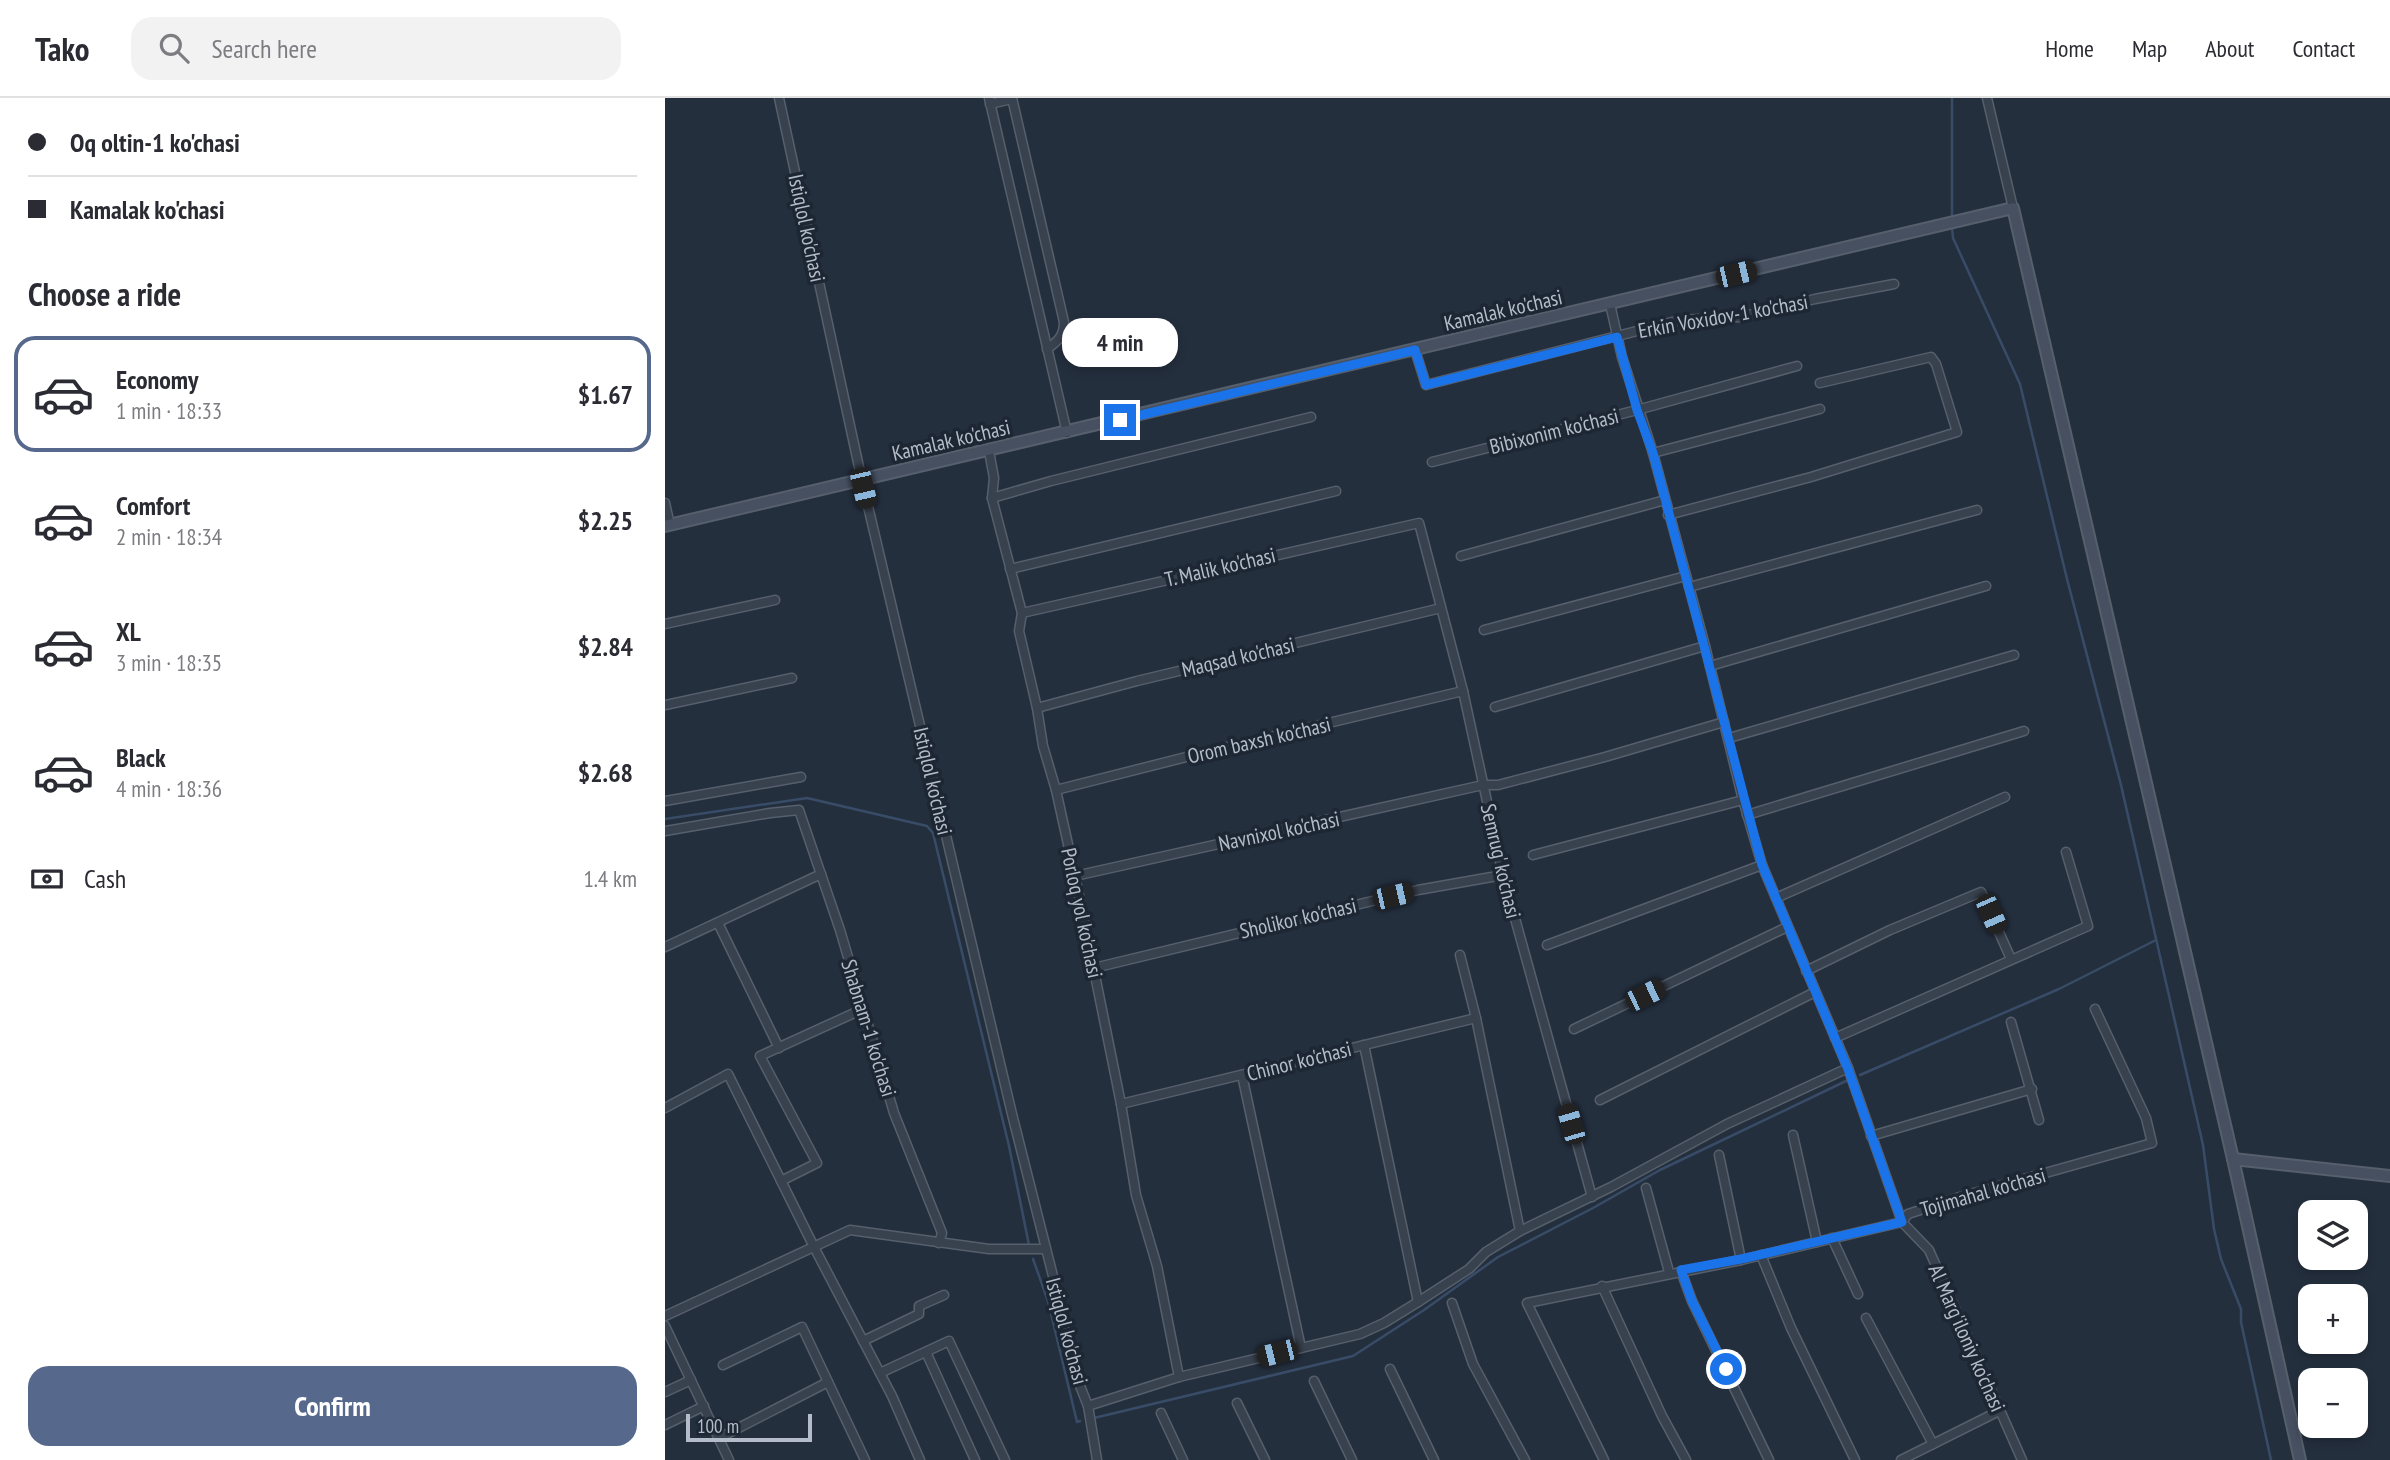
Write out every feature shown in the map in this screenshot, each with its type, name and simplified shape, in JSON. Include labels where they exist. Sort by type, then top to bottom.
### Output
[{"type":"main road","name":"Kamalak ko'chasi","points":[[668,525],[2013,208]]},
{"type":"main road","points":[[2013,208],[2300,1460]]},
{"type":"main road","points":[[2233,1159],[2390,1176]]},
{"type":"street","name":"Istiqlol ko'chasi","points":[[779,98],[862,481],[1071,1363],[1088,1406],[1097,1460]]},
{"type":"street","points":[[1047,349],[1059,340],[1064,331],[1064,322],[1012,98],[990,101],[1047,349],[1067,433]]},
{"type":"street","points":[[1987,98],[2013,208]]},
{"type":"street","name":"Erkin Voxidov-1 ko'chasi","points":[[1415,350],[1426,385],[1680,320],[1739,317],[1894,284]]},
{"type":"street","name":"Al Marg'iloniy ko'chasi","points":[[1610,304],[1637,410],[1653,453],[1762,865],[1848,1069],[1902,1222],[1929,1250],[2022,1460]]},
{"type":"street","points":[[1668,515],[1811,477],[1957,432],[1936,364],[1931,357],[1820,383]]},
{"type":"street","name":"Bibixonim ko'chasi","points":[[1432,462],[1797,366]]},
{"type":"street","points":[[1653,453],[1820,409]]},
{"type":"street","points":[[992,498],[1311,417]]},
{"type":"street","name":"Porloq yol ko'chasi","points":[[989,451],[994,478],[992,498],[1022,613],[1019,631],[1043,746],[1056,790],[1075,876],[1121,1104],[1136,1195],[1157,1266],[1179,1377]]},
{"type":"street","points":[[1010,569],[1336,491]]},
{"type":"street","points":[[1461,556],[1665,500]]},
{"type":"street","points":[[665,503],[668,525]]},
{"type":"street","points":[[1689,587],[1977,510]]},
{"type":"street","name":"Semrug' ko'chasi","points":[[1419,523],[1463,691],[1503,875],[1592,1197]]},
{"type":"street","name":"T. Malik ko'chasi","points":[[1022,613],[1419,523]]},
{"type":"street","points":[[1484,630],[1686,576]]},
{"type":"street","points":[[1710,666],[1986,586]]},
{"type":"street","points":[[665,624],[775,600]]},
{"type":"street","name":"Maqsad ko'chasi","points":[[1037,708],[1137,681],[1441,608]]},
{"type":"street","points":[[1495,707],[1705,646]]},
{"type":"street","points":[[1729,738],[2014,655]]},
{"type":"street","points":[[665,705],[792,678]]},
{"type":"street","name":"Orom baxsh ko'chasi","points":[[1056,790],[1206,751],[1463,691]]},
{"type":"street","name":"Navnixol ko'chasi","points":[[1075,876],[1483,785],[1498,785],[1724,722]]},
{"type":"street","points":[[1747,815],[2024,731]]},
{"type":"street","points":[[665,801],[801,777]]},
{"type":"street","points":[[1776,898],[2005,797]]},
{"type":"street","points":[[1533,855],[1743,800]]},
{"type":"street","name":"Shabnam-1 ko'chasi","points":[[665,831],[799,810],[894,1113],[942,1233],[939,1243]]},
{"type":"street","points":[[1835,1038],[2088,926],[2066,852]]},
{"type":"street","points":[[1547,945],[1762,865]]},
{"type":"street","points":[[665,947],[821,874]]},
{"type":"street","name":"Sholikor ko'chasi","points":[[1094,968],[1418,890],[1503,875]]},
{"type":"street","points":[[1806,971],[1890,930],[1981,892],[2011,959]]},
{"type":"street","points":[[719,923],[779,1048]]},
{"type":"street","points":[[1574,1029],[1787,927]]},
{"type":"street","points":[[1460,955],[1476,1018],[1520,1231]]},
{"type":"street","points":[[1601,1100],[1815,992]]},
{"type":"street","points":[[781,1181],[817,1163],[760,1056],[863,1009]]},
{"type":"street","name":"Tojimahal ko'chasi","points":[[1604,1460],[1527,1303],[1761,1255],[1902,1222],[1908,1214],[1960,1197],[2153,1143],[2145,1118],[2095,1009]]},
{"type":"street","name":"Chinor ko'chasi","points":[[1121,1104],[1476,1018]]},
{"type":"street","points":[[2011,1022],[2039,1120]]},
{"type":"street","points":[[1364,1045],[1418,1301]]},
{"type":"street","points":[[1088,1406],[1179,1377],[1360,1334],[1384,1324],[1469,1269],[1486,1252],[1520,1231],[1592,1197],[1727,1124],[1848,1069]]},
{"type":"street","points":[[665,1108],[728,1074],[880,1373],[920,1460]]},
{"type":"street","points":[[1242,1075],[1301,1348]]},
{"type":"street","points":[[1871,1136],[2032,1089]]},
{"type":"street","points":[[1793,1135],[1817,1242]]},
{"type":"street","points":[[1719,1155],[1741,1259]]},
{"type":"street","points":[[1646,1188],[1669,1272]]},
{"type":"street","points":[[665,1316],[851,1230],[989,1249],[1046,1249]]},
{"type":"street","points":[[1832,1238],[1858,1294]]},
{"type":"street","points":[[1761,1255],[1791,1328],[1854,1460]]},
{"type":"street","points":[[1681,1270],[1692,1301],[1769,1460]]},
{"type":"street","points":[[1602,1286],[1662,1416],[1686,1460]]},
{"type":"street","points":[[863,1341],[919,1314],[919,1306],[944,1295]]},
{"type":"street","points":[[1452,1303],[1473,1364],[1525,1460]]},
{"type":"street","points":[[1866,1318],[1933,1444]]},
{"type":"street","points":[[665,1326],[729,1460]]},
{"type":"street","points":[[723,1365],[802,1327],[865,1460]]},
{"type":"street","points":[[880,1373],[949,1341],[1005,1460]]},
{"type":"street","points":[[926,1352],[975,1460]]},
{"type":"street","points":[[1389,1369],[1434,1460]]},
{"type":"street","points":[[665,1392],[691,1380]]},
{"type":"street","points":[[1314,1381],[1352,1460]]},
{"type":"street","points":[[719,1438],[828,1382]]},
{"type":"street","points":[[1237,1403],[1265,1460]]},
{"type":"street","points":[[665,1425],[704,1406]]},
{"type":"street","points":[[1901,1460],[1999,1411]]},
{"type":"street","points":[[1161,1413],[1183,1460]]},
{"type":"waterway","points":[[1952,98],[1952,221]]},
{"type":"waterway","points":[[1952,227],[1953,238],[2020,384],[2121,785],[2203,1145],[2214,1229],[2221,1259],[2241,1309],[2241,1322],[2271,1460]]},
{"type":"waterway","points":[[665,819],[807,798],[927,826],[933,833],[1009,1146],[1029,1245]]},
{"type":"waterway","points":[[1860,1075],[2059,989],[2156,940]]},
{"type":"waterway","points":[[1094,1418],[1353,1356],[1498,1257],[1660,1170],[1846,1081]]},
{"type":"waterway","points":[[1033,1259],[1048,1301],[1077,1422],[1080,1421]]},
{"type":"route","points":[[1120,420],[1415,350],[1426,385],[1617,337],[1637,410],[1653,453],[1762,865],[1848,1069],[1902,1222],[1681,1270],[1692,1301],[1726,1369]]}]
